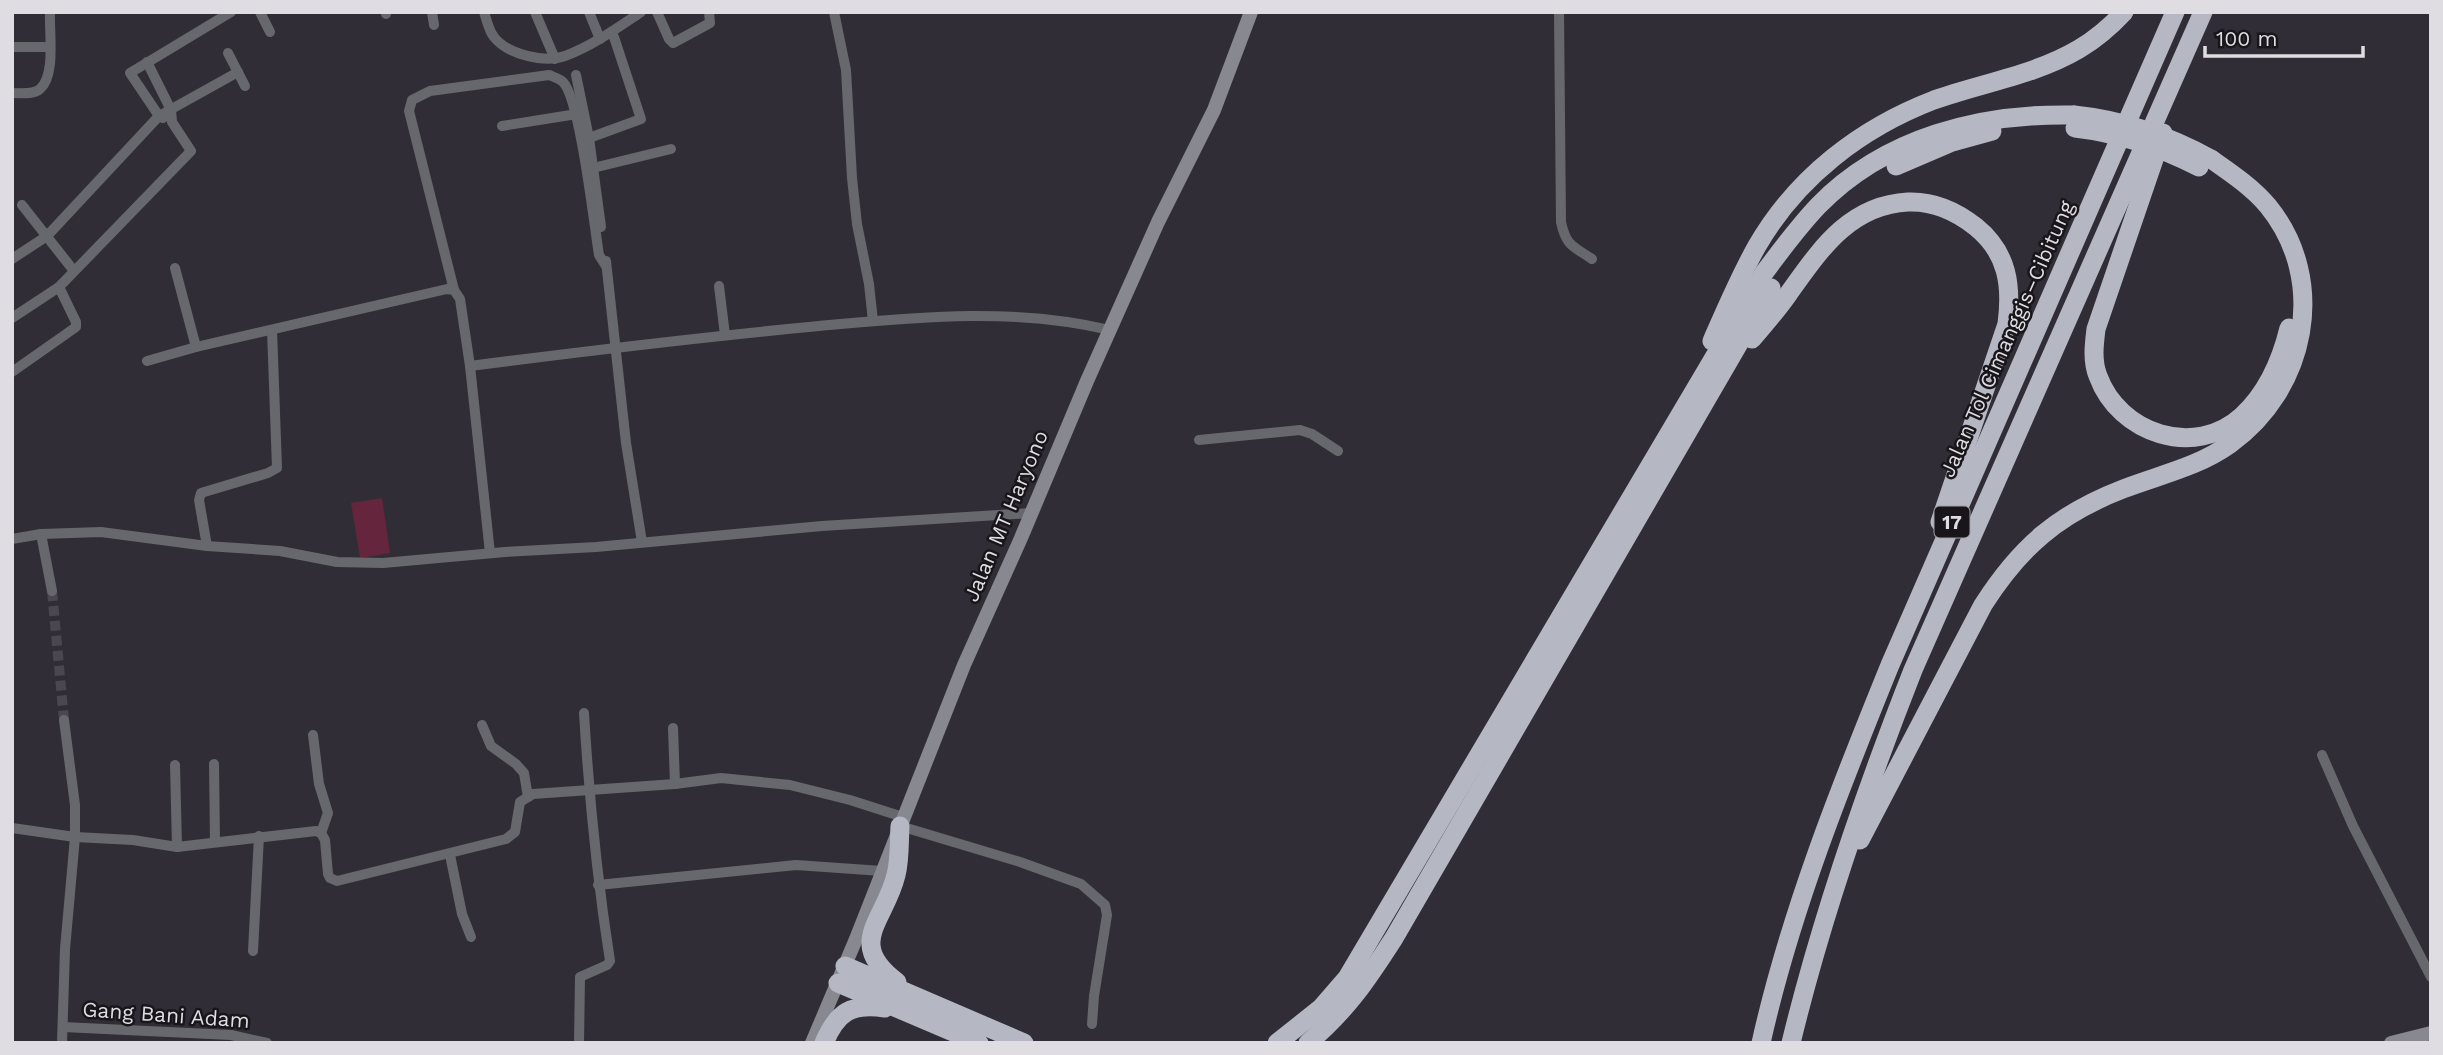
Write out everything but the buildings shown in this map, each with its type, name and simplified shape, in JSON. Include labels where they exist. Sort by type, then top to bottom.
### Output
[{"type":"highway","points":[[1672,428],[1737,284],[1758,245],[1778,214],[1804,183],[1861,136],[1894,118],[1934,101],[2046,65],[2079,49],[2108,28],[2124,12]]},
{"type":"highway","name":"Jalan Tol Cimanggis–Cibitung","points":[[1761,1043],[1808,877],[1852,758],[2175,12]]},
{"type":"highway","points":[[2201,15],[2096,329],[2094,352],[2097,374],[2106,394],[2118,409],[2137,425],[2155,433],[2181,438],[2201,437],[2223,429],[2241,417],[2258,400],[2273,377],[2290,324],[2290,295],[2284,264],[2272,235],[2255,211],[2205,163]]},
{"type":"highway","name":"17","points":[[1791,1043],[1834,885],[1874,768],[1913,670],[2201,15]]},
{"type":"highway","points":[[1278,1043],[1321,1008],[1347,978],[1764,273],[1794,232],[1820,204],[1854,176],[1897,150],[1950,128],[2034,114],[2072,121],[2181,158],[2205,163],[2242,181],[2268,205],[2285,231],[2304,295],[2295,360],[2283,386],[2268,410],[2221,450],[2187,467],[2122,489],[2094,502],[2039,535],[2020,554],[2000,579],[1978,615],[1891,783],[1834,885]]},
{"type":"highway","points":[[1308,1043],[1334,1021],[1376,967],[1776,280],[1804,240],[1830,212],[1862,187],[1902,162],[1952,142],[1995,131],[2072,121]]},
{"type":"highway","points":[[1714,386],[1787,296],[1817,254],[1841,228],[1864,212],[1891,203],[1919,202],[1943,206],[1983,232],[1997,249],[2007,274],[2010,298],[2007,324],[1890,665]]},
{"type":"highway","points":[[902,821],[897,875],[873,931],[871,949],[876,964],[909,1002],[979,1043]]},
{"type":"highway","points":[[841,975],[1024,1043]]},
{"type":"highway","points":[[824,1043],[838,1017],[850,1010],[865,1005],[909,1002]]},
{"type":"main road","name":"Jalan MT Haryono","points":[[812,1043],[964,665],[1158,222],[1214,110],[1251,12]]},
{"type":"main road","points":[[2391,1043],[2431,1032]]},
{"type":"street","points":[[12,93],[33,93],[40,89],[50,73],[50,12]]},
{"type":"street","points":[[172,122],[159,116],[130,74],[231,12]]},
{"type":"street","points":[[260,12],[270,32]]},
{"type":"street","points":[[432,12],[434,25]]},
{"type":"street","points":[[484,12],[493,36],[498,41],[527,55],[555,59],[600,39],[637,13]]},
{"type":"street","points":[[535,12],[555,59]]},
{"type":"street","points":[[589,12],[600,39]]},
{"type":"street","points":[[657,12],[668,39],[673,43],[710,23],[709,12]]},
{"type":"street","points":[[834,12],[846,70],[854,201],[873,321]]},
{"type":"street","points":[[1559,12],[1561,222],[1571,246],[1592,259]]},
{"type":"street","points":[[589,138],[641,119],[614,37]]},
{"type":"street","points":[[12,47],[49,47]]},
{"type":"street","points":[[228,53],[245,86]]},
{"type":"street","points":[[12,318],[59,287],[191,151],[172,122],[171,110],[147,62]]},
{"type":"street","points":[[12,258],[47,236],[159,116],[238,72]]},
{"type":"street","points":[[490,553],[460,299],[454,290],[410,111],[412,100],[430,91],[549,75],[563,82],[577,114],[599,255],[606,266]]},
{"type":"street","points":[[576,75],[589,138],[614,347],[642,542]]},
{"type":"street","points":[[502,126],[577,114]]},
{"type":"street","points":[[593,168],[671,149]]},
{"type":"street","points":[[22,205],[74,271]]},
{"type":"street","points":[[175,268],[197,347]]},
{"type":"street","points":[[719,286],[724,335]]},
{"type":"street","points":[[12,372],[76,327],[59,287]]},
{"type":"street","points":[[147,361],[447,289],[454,290]]},
{"type":"street","points":[[470,366],[724,335],[948,315],[1002,314],[1053,318],[1110,330]]},
{"type":"street","points":[[207,546],[198,500],[201,493],[277,468],[272,330]]},
{"type":"street","points":[[1199,440],[1300,430],[1312,434],[1338,451]]},
{"type":"street","points":[[12,539],[41,534],[101,532],[207,546],[280,551],[348,562],[427,561],[490,553],[822,526],[1031,513]]},
{"type":"street","points":[[41,534],[52,591]]},
{"type":"street","points":[[579,1043],[580,977],[607,965],[610,961],[598,885],[584,713]]},
{"type":"street","points":[[62,1043],[65,949],[75,837],[75,805],[64,720]]},
{"type":"street","points":[[482,725],[491,746],[524,773],[528,797]]},
{"type":"street","points":[[673,729],[675,783]]},
{"type":"street","points":[[313,735],[319,783],[328,813],[321,833],[328,874],[337,881],[450,855],[512,836],[515,832],[518,806],[533,794],[721,778],[790,785],[850,800],[1081,884],[1098,897],[1105,905],[1107,915],[1092,1024]]},
{"type":"street","points":[[2322,755],[2353,826],[2431,977]]},
{"type":"street","points":[[214,764],[215,842]]},
{"type":"street","points":[[175,765],[177,847]]},
{"type":"street","points":[[12,828],[177,847],[307,831],[321,833]]},
{"type":"street","points":[[253,951],[259,836]]},
{"type":"street","points":[[450,855],[462,914],[471,937]]},
{"type":"street","points":[[598,885],[796,865],[883,871]]},
{"type":"street","name":"Gang Bani Adam","points":[[62,1027],[231,1035],[267,1043]]},
{"type":"shaded area","points":[[382,498],[390,553],[360,558],[351,503]]},
{"type":"tunnel","points":[[52,591],[64,720]]}]
